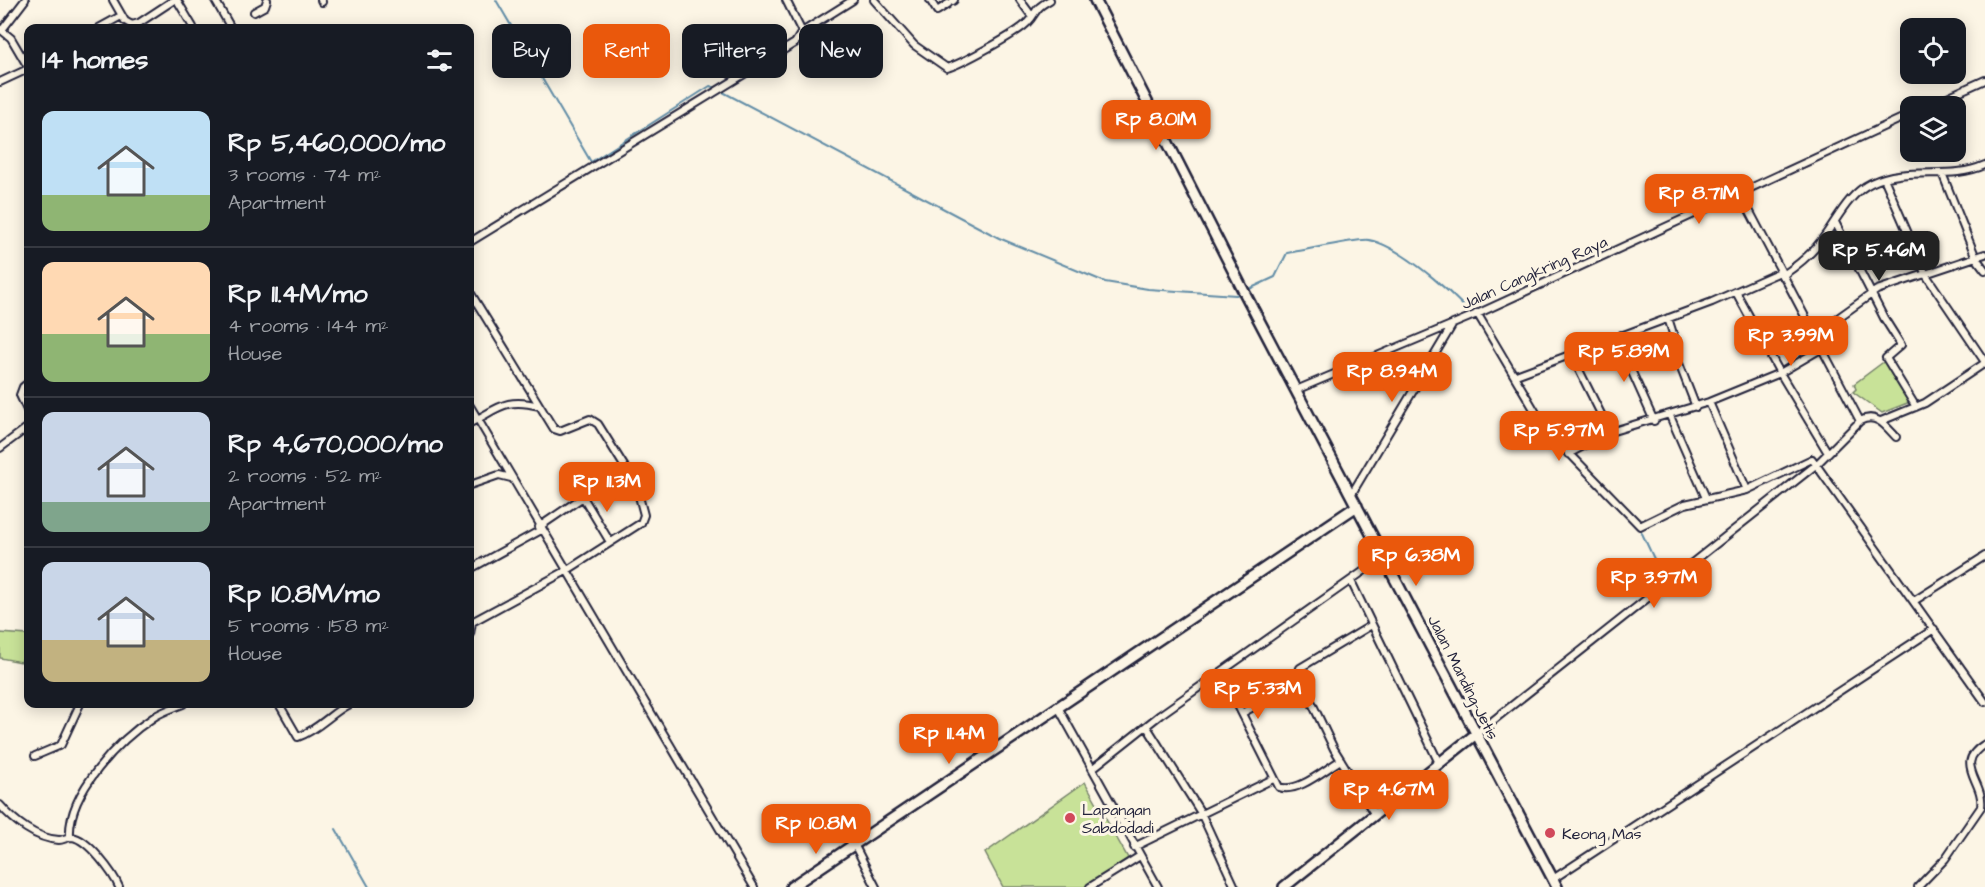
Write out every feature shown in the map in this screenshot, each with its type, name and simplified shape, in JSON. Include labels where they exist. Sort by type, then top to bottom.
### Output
[{"type":"main road","name":"Jalan Manding-Jetis","points":[[1095,0],[1243,289],[1555,883]]},
{"type":"main road","points":[[791,887],[1357,506]]},
{"type":"main road","points":[[1284,887],[1476,734]]},
{"type":"street","points":[[24,59],[14,40],[1,29],[25,0]]},
{"type":"street","points":[[113,0],[128,24]]},
{"type":"street","points":[[144,24],[176,0],[191,24]]},
{"type":"street","points":[[215,0],[229,24]]},
{"type":"street","points":[[254,12],[265,6],[267,0]]},
{"type":"street","points":[[786,0],[799,26]]},
{"type":"street","points":[[815,24],[854,0]]},
{"type":"street","points":[[874,0],[914,45],[947,68],[1027,23],[1038,7],[1050,0]]},
{"type":"street","points":[[930,0],[938,11],[952,2]]},
{"type":"street","points":[[1020,0],[1031,15]]},
{"type":"street","points":[[106,24],[121,16]]},
{"type":"street","points":[[474,240],[795,44],[799,37]]},
{"type":"street","points":[[0,82],[24,69]]},
{"type":"street","points":[[1949,96],[1985,80]]},
{"type":"street","name":"Jalan Cangkring Raya","points":[[1296,390],[1475,314],[1900,119]]},
{"type":"street","points":[[1516,375],[1781,274],[1809,255],[1859,190],[1884,178],[1904,174],[1962,173],[1985,165]]},
{"type":"street","points":[[1942,173],[1976,258],[1985,270]]},
{"type":"street","points":[[1881,421],[1916,407],[1985,363],[1926,275],[1884,178]]},
{"type":"street","points":[[1740,192],[1860,421]]},
{"type":"street","points":[[1835,222],[1901,345],[1886,358],[1916,407]]},
{"type":"street","points":[[1814,334],[1872,294],[1985,254]]},
{"type":"street","points":[[1736,292],[1780,373],[1828,453]]},
{"type":"street","points":[[474,299],[556,430],[590,419],[596,421],[632,478],[642,500],[644,518],[566,571],[474,622]]},
{"type":"street","points":[[1475,314],[1516,375],[1545,428],[1640,526],[1647,525],[1668,511],[1706,498],[1747,490],[1809,459],[1817,464],[1985,702]]},
{"type":"street","points":[[1668,318],[1676,340],[1671,343],[1696,408]]},
{"type":"street","points":[[1351,495],[1454,323]]},
{"type":"street","points":[[1621,335],[1626,348],[1627,361],[1654,421]]},
{"type":"street","points":[[1568,454],[1610,432],[1696,408],[1780,373],[1821,349]]},
{"type":"street","points":[[1571,354],[1610,432]]},
{"type":"street","points":[[24,386],[20,394],[24,403]]},
{"type":"street","points":[[474,421],[506,402],[539,406]]},
{"type":"street","points":[[1709,402],[1747,490]]},
{"type":"street","points":[[474,414],[754,887]]},
{"type":"street","points":[[1670,416],[1706,498]]},
{"type":"street","points":[[1476,734],[1817,464],[1860,421],[1868,417],[1881,421],[1896,437]]},
{"type":"street","points":[[0,448],[24,430]]},
{"type":"street","points":[[596,471],[581,479],[583,496],[610,542]]},
{"type":"street","points":[[474,484],[499,475],[511,478]]},
{"type":"street","points":[[474,567],[540,528],[583,496]]},
{"type":"street","points":[[1092,768],[1221,672],[1385,556]]},
{"type":"street","points":[[1914,601],[1985,556]]},
{"type":"street","points":[[1351,581],[1370,626],[1439,763]]},
{"type":"street","points":[[1370,626],[1300,668],[1299,672],[1341,760],[1375,815]]},
{"type":"street","points":[[1555,883],[1934,629]]},
{"type":"street","points":[[1221,672],[1279,787],[1292,788],[1341,760]]},
{"type":"street","points":[[1242,713],[1255,706]]},
{"type":"street","points":[[1058,707],[1158,887]]},
{"type":"street","points":[[35,756],[61,745],[78,708]]},
{"type":"street","points":[[70,837],[70,821],[75,805],[106,761],[143,724],[174,708]]},
{"type":"street","points":[[281,708],[298,737],[321,726],[341,708]]},
{"type":"street","points":[[1147,727],[1201,813],[1235,887]]},
{"type":"street","points":[[1918,887],[1945,859],[1981,807],[1981,795],[1970,768],[1970,759],[1975,750],[1985,744]]},
{"type":"street","points":[[1134,847],[1273,778]]},
{"type":"street","points":[[1,807],[15,820],[35,833],[59,840],[70,837],[85,844],[115,878],[119,887]]},
{"type":"street","points":[[855,846],[876,887]]},
{"type":"street","points":[[1090,887],[1140,856]]},
{"type":"green space","points":[[1886,360],[1910,402],[1882,413],[1853,392],[1856,389],[1854,384]]},
{"type":"green space","points":[[0,633],[24,635],[24,655],[21,662],[0,658]]},
{"type":"green space","name":"Lapangan Sabdodadi","points":[[1085,782],[1128,858],[1086,887],[1003,887],[985,853]]},
{"type":"waterway","points":[[496,0],[591,162],[710,86],[716,88]]},
{"type":"waterway","points":[[721,91],[999,238],[1105,282],[1148,289],[1236,295],[1242,292]]},
{"type":"waterway","points":[[1247,290],[1275,277],[1287,253],[1369,240],[1399,253],[1433,278],[1464,306],[1485,331]]},
{"type":"waterway","points":[[1519,391],[1539,424]]},
{"type":"waterway","points":[[1545,431],[1557,448],[1578,466]]},
{"type":"waterway","points":[[1639,527],[1663,578]]},
{"type":"waterway","points":[[336,829],[369,887]]},
{"type":"place","name":"Lapangan Sabdodadi","points":[[1070,818]]},
{"type":"place","name":"Keong Mas","points":[[1550,833]]}]
